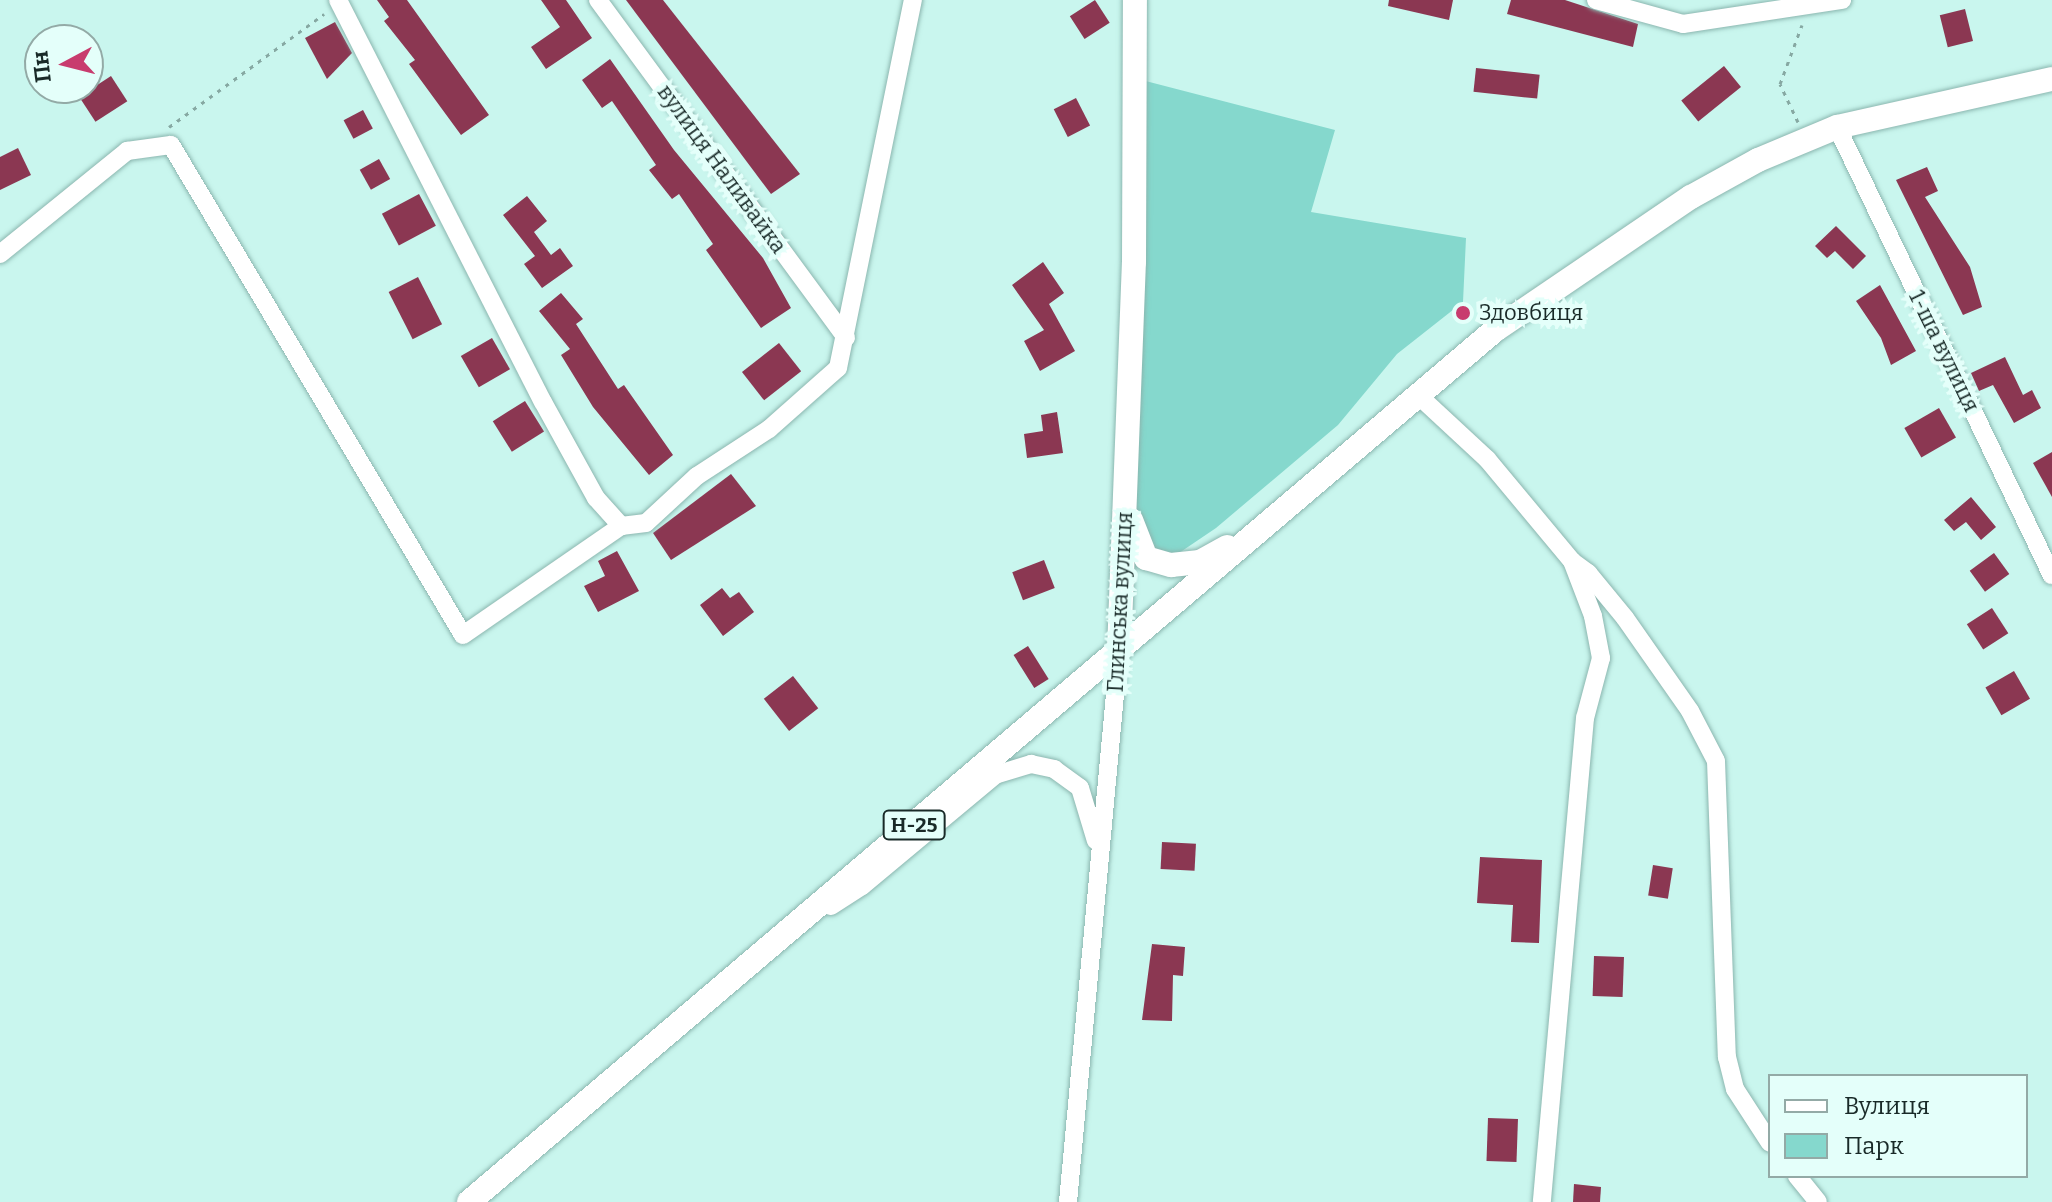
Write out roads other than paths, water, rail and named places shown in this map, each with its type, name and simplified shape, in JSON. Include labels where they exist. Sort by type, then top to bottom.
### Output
[{"type":"main road","name":"Глинська вулиця","points":[[1119,651],[1135,0]]},
{"type":"main road","name":"Н-25","points":[[469,1202],[1495,330],[1691,197],[1804,141],[1837,127],[2052,79]]},
{"type":"main road","points":[[1125,492],[1134,538],[1146,558],[1171,565],[1200,562],[1220,553],[1288,499],[1301,496]]},
{"type":"street","name":"вулиця Наливайка","points":[[598,0],[846,338]]},
{"type":"street","points":[[0,254],[127,151],[171,145],[463,635],[621,526],[646,523],[697,476],[769,429],[838,368],[913,0]]},
{"type":"street","points":[[1596,0],[1683,24],[1842,0]]},
{"type":"street","points":[[339,1],[543,402],[596,498],[621,526]]},
{"type":"street","name":"1-ша вулиця","points":[[1837,127],[2052,575]]},
{"type":"street","points":[[1419,396],[1487,459],[1572,561],[1588,573],[1625,618],[1690,711],[1716,761],[1727,1057],[1735,1089],[1768,1140]]},
{"type":"street","points":[[1542,1202],[1585,718],[1601,658],[1593,616],[1572,561]]},
{"type":"street","name":"Глинська вулиця","points":[[1068,1202],[1119,651]]},
{"type":"street","points":[[785,935],[862,886],[995,775],[1031,764],[1054,769],[1080,788],[1100,859]]},
{"type":"street","points":[[1799,1178],[1818,1202]]},
{"type":"place","name":"Здовбиця","points":[[1463,313]]}]
